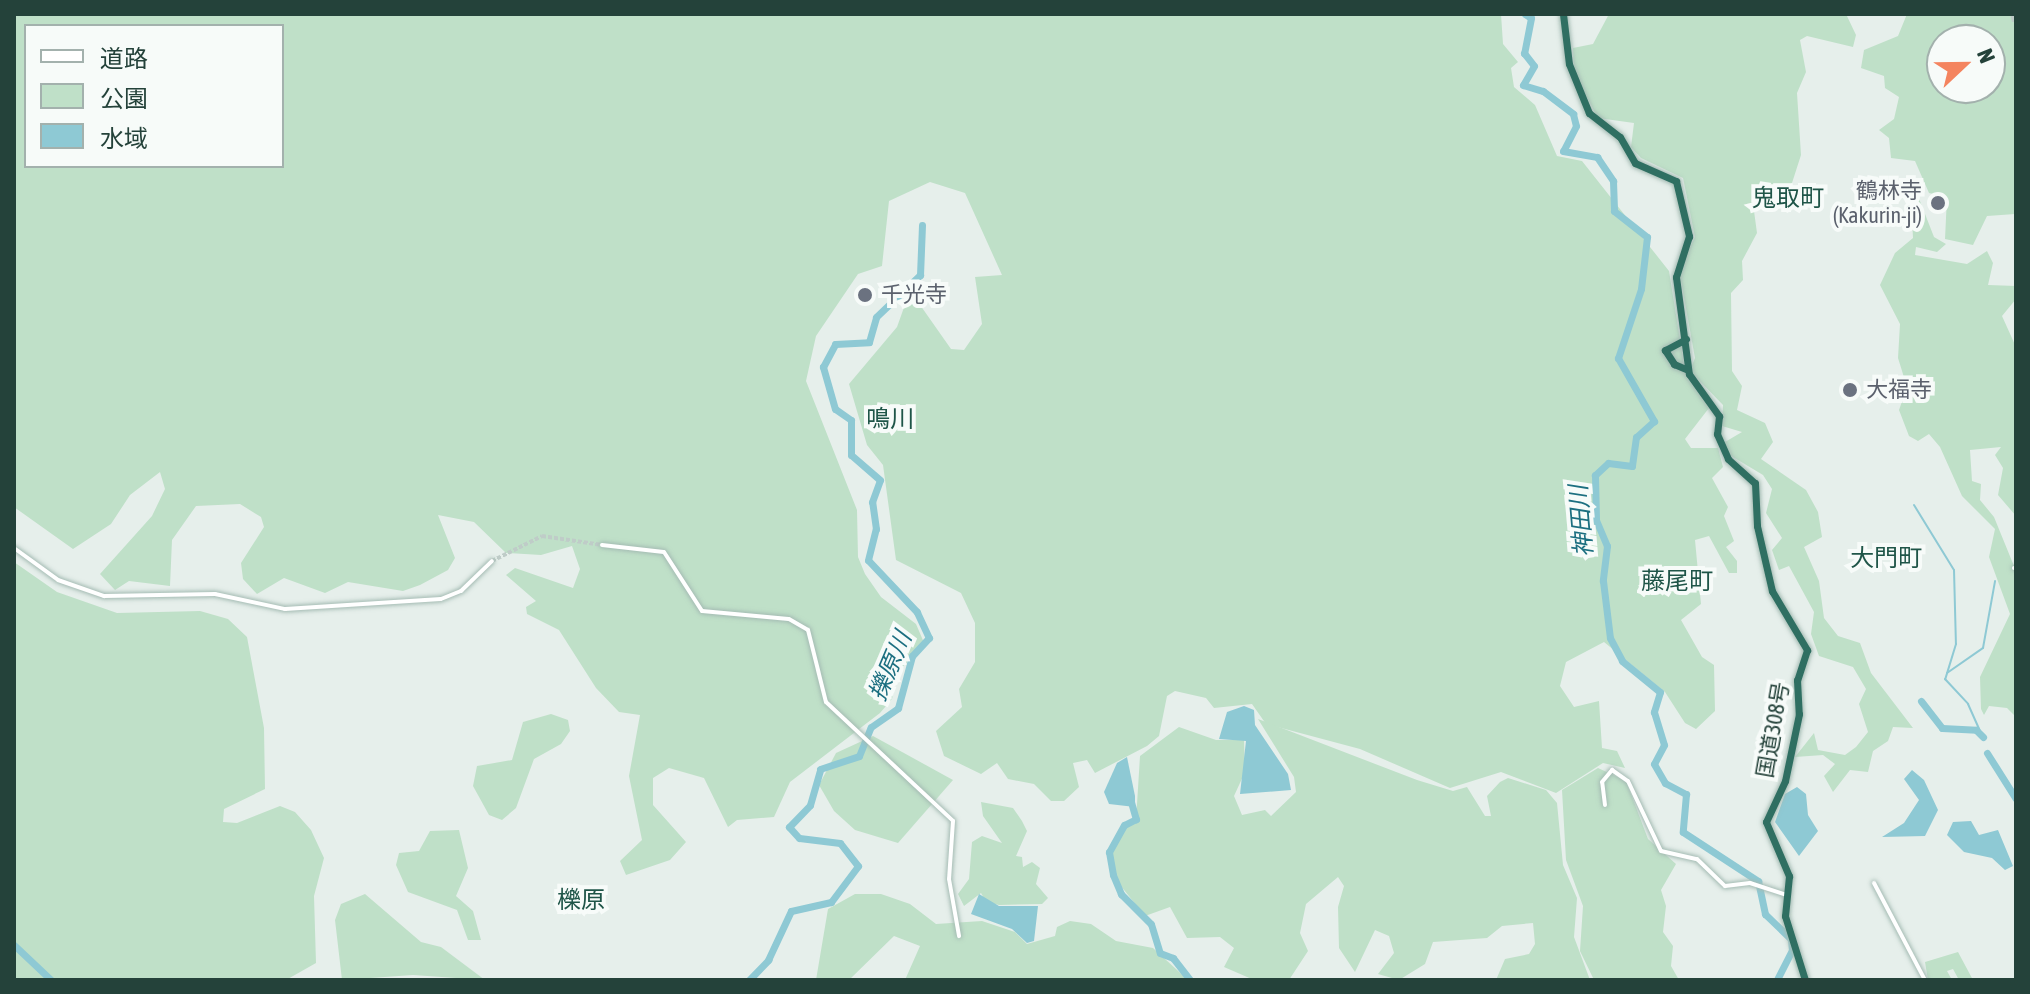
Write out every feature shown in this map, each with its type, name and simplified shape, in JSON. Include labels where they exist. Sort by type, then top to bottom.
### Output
[{"type":"highway","points":[[1563,14],[1569,64],[1592,118],[1620,137],[1635,163],[1676,181],[1689,236],[1676,277],[1688,370]]},
{"type":"highway","name":"国道308号","points":[[1686,339],[1665,352],[1688,370],[1719,416],[1717,434],[1728,459],[1755,483],[1772,590],[1807,650],[1785,781],[1766,822],[1789,876],[1785,916],[1805,980]]},
{"type":"street","points":[[602,545],[664,552],[702,611],[803,625],[816,643],[816,677],[826,702],[948,813],[955,832],[949,879],[959,936]]},
{"type":"street","points":[[14,548],[58,580],[104,596],[215,594],[285,609],[441,599],[461,591],[492,561]]},
{"type":"street","points":[[1605,805],[1602,782],[1612,770],[1628,781],[1661,851],[1697,859],[1725,886],[1757,885],[1788,895]]},
{"type":"street","points":[[1874,883],[1925,980]]},
{"type":"green space","points":[[14,14],[1501,14],[1503,44],[1518,62],[1511,68],[1514,87],[1535,105],[1557,156],[1582,161],[1669,271],[1685,371],[1709,408],[1685,439],[1691,448],[1718,448],[1723,467],[1712,478],[1728,507],[1724,516],[1734,541],[1726,547],[1737,561],[1737,573],[1729,573],[1709,536],[1695,540],[1701,604],[1681,620],[1702,657],[1714,665],[1715,711],[1696,729],[1685,723],[1665,692],[1604,642],[1566,662],[1560,686],[1574,707],[1599,701],[1602,748],[1617,751],[1625,768],[1603,763],[1556,793],[1501,772],[1450,788],[1360,749],[1266,724],[1252,704],[1214,708],[1206,698],[1175,691],[1167,696],[1159,736],[1147,746],[1095,773],[1087,760],[1073,763],[1079,787],[1064,801],[1051,801],[1034,784],[1008,779],[997,763],[981,774],[944,756],[936,731],[962,707],[959,689],[975,662],[975,623],[961,593],[896,560],[883,465],[867,445],[849,384],[897,327],[907,299],[918,302],[951,349],[964,350],[982,324],[975,277],[1002,275],[965,193],[930,182],[889,201],[882,266],[858,274],[816,336],[806,381],[857,510],[858,557],[865,574],[881,597],[916,624],[925,645],[898,671],[892,699],[880,713],[790,782],[774,817],[737,820],[728,827],[704,778],[669,768],[653,778],[653,805],[686,842],[670,860],[626,875],[620,861],[642,840],[629,776],[640,715],[619,712],[596,688],[559,630],[527,614],[526,607],[536,601],[506,575],[515,568],[573,588],[580,569],[572,546],[541,555],[506,553],[474,522],[438,515],[455,558],[448,570],[420,585],[403,591],[348,582],[325,593],[284,578],[257,594],[243,579],[241,563],[264,527],[261,517],[240,504],[196,506],[172,540],[170,586],[129,581],[115,590],[100,574],[152,516],[165,489],[160,472],[130,495],[111,524],[73,549],[14,507]]},
{"type":"green space","points":[[1609,14],[1846,14],[1856,35],[1853,47],[1807,36],[1800,40],[1806,72],[1797,93],[1801,155],[1792,183],[1754,211],[1757,233],[1742,261],[1743,280],[1731,293],[1732,371],[1742,386],[1737,410],[1765,423],[1773,442],[1761,459],[1806,490],[1818,512],[1822,537],[1804,547],[1819,581],[1824,618],[1838,636],[1860,643],[1871,673],[1913,728],[1893,727],[1888,741],[1873,751],[1868,772],[1850,770],[1833,792],[1824,776],[1835,764],[1823,755],[1795,757],[1814,733],[1818,750],[1845,755],[1856,747],[1868,732],[1859,704],[1866,689],[1853,667],[1819,656],[1811,634],[1814,612],[1789,566],[1779,570],[1772,550],[1782,538],[1766,513],[1772,489],[1763,475],[1728,454],[1725,442],[1742,432],[1722,426],[1723,405],[1690,371],[1695,358],[1679,270],[1695,237],[1683,178],[1641,158],[1631,147],[1634,123],[1598,118],[1574,73],[1573,48],[1593,44]]},
{"type":"green space","points":[[1907,14],[2016,14],[2015,214],[1987,216],[1973,245],[1945,239],[1947,197],[1929,193],[1915,161],[1891,158],[1889,138],[1879,130],[1894,119],[1899,97],[1885,88],[1884,76],[1861,68],[1864,50],[1898,36]]},
{"type":"green space","points":[[1918,196],[1934,237],[1946,244],[1937,252],[1916,247],[1915,255],[1967,264],[1987,251],[1993,263],[1988,285],[2016,286],[2016,299],[2002,316],[2016,347],[2016,516],[1998,495],[2003,468],[1995,455],[2001,447],[1970,450],[1972,481],[1981,484],[1980,500],[1994,517],[2016,571],[2016,717],[2007,708],[1989,706],[1984,715],[1981,709],[1980,677],[2010,614],[1989,557],[1995,529],[1962,496],[1940,447],[1929,434],[1918,441],[1909,436],[1899,410],[1907,387],[1898,358],[1900,324],[1880,285],[1895,253],[1913,238],[1911,199]]},
{"type":"green space","points":[[14,562],[57,592],[117,613],[200,611],[228,619],[247,637],[264,728],[265,789],[224,809],[223,822],[237,823],[280,806],[295,812],[311,830],[324,858],[314,896],[316,963],[286,980],[14,980]]},
{"type":"green space","points":[[551,714],[568,720],[570,731],[561,744],[534,759],[516,808],[502,820],[489,815],[473,786],[477,766],[512,760],[523,722]]},
{"type":"green space","points":[[1258,719],[1417,780],[1453,791],[1467,787],[1485,816],[1491,816],[1487,796],[1508,778],[1546,790],[1557,803],[1563,865],[1577,898],[1574,937],[1590,980],[1496,980],[1505,959],[1529,954],[1535,944],[1533,923],[1502,926],[1487,938],[1433,942],[1425,964],[1399,980],[1378,974],[1394,953],[1389,936],[1375,930],[1355,972],[1339,948],[1338,907],[1344,886],[1338,877],[1306,904],[1300,933],[1308,951],[1289,980],[1254,980],[1224,967],[1234,948],[1220,937],[1187,938],[1170,907],[1145,916],[1116,880],[1111,852],[1124,827],[1136,820],[1140,756],[1179,727],[1216,740],[1244,740],[1245,772],[1234,796],[1242,815],[1265,810],[1271,816],[1296,792],[1294,777]]},
{"type":"green space","points":[[873,736],[953,780],[898,843],[855,830],[834,811],[819,785],[836,753]]},
{"type":"green space","points":[[1598,768],[1626,781],[1648,839],[1676,864],[1661,890],[1666,906],[1663,932],[1673,946],[1671,966],[1679,980],[1594,980],[1580,951],[1583,906],[1566,860],[1562,790]]},
{"type":"green space","points":[[981,802],[1013,808],[1022,821],[1027,831],[1016,856],[1022,857],[1023,867],[1032,862],[1040,868],[1036,884],[1048,898],[1042,904],[999,905],[986,902],[981,893],[964,906],[958,894],[969,879],[972,842],[982,836],[1002,843],[983,816]]},
{"type":"green space","points":[[459,830],[468,868],[456,896],[473,911],[481,940],[468,940],[457,910],[408,892],[396,865],[399,853],[419,851],[430,831]]},
{"type":"green space","points":[[365,894],[421,942],[441,947],[485,980],[413,975],[342,980],[335,920],[341,904]]},
{"type":"green space","points":[[855,894],[881,894],[910,904],[936,924],[982,921],[1015,932],[1027,944],[1055,936],[1057,927],[1070,921],[1091,924],[1116,941],[1153,948],[1188,980],[905,980],[920,946],[894,936],[849,980],[816,980],[828,909]]},
{"type":"green space","points":[[1958,952],[1973,980],[1959,980],[1953,969],[1947,971],[1952,980],[1928,980],[1925,962]]},
{"type":"water","points":[[1244,706],[1254,710],[1255,725],[1288,774],[1291,790],[1240,794],[1246,741],[1219,739],[1227,712]]},
{"type":"water","points":[[1127,757],[1135,807],[1109,804],[1104,792],[1117,763]]},
{"type":"water","points":[[1912,770],[1924,780],[1938,810],[1925,836],[1882,837],[1904,823],[1919,800],[1904,779]]},
{"type":"water","points":[[1797,787],[1806,794],[1808,815],[1818,831],[1799,856],[1775,822],[1785,794]]},
{"type":"water","points":[[1971,821],[1979,835],[1998,830],[2013,866],[2005,870],[1992,858],[1964,852],[1947,835],[1953,822]]},
{"type":"water","points":[[979,894],[999,906],[1038,906],[1034,941],[1027,943],[1012,929],[971,914]]},
{"type":"waterway","name":"神田川","points":[[1525,14],[1531,18],[1524,53],[1534,66],[1523,85],[1543,91],[1573,114],[1576,126],[1563,151],[1597,157],[1613,181],[1614,211],[1647,237],[1641,289],[1618,358],[1654,421],[1636,437],[1632,466],[1608,463],[1595,475],[1596,520],[1607,546],[1603,581],[1610,638],[1622,661],[1660,692],[1654,712],[1664,745],[1654,764],[1665,783],[1686,794],[1683,832],[1758,881],[1765,914],[1791,939],[1792,950],[1777,980]]},
{"type":"waterway","name":"擽原川","points":[[749,980],[768,960],[791,911],[831,902],[858,866],[840,843],[799,838],[789,827],[810,805],[820,769],[859,756],[871,727],[898,708],[912,656],[929,638],[917,612],[868,560],[876,529],[872,502],[880,480],[851,455],[851,420],[835,409],[823,367],[835,344],[869,342],[876,317],[920,275],[922,225]]},
{"type":"waterway","points":[[1914,505],[1954,570],[1956,644],[1945,679],[1968,704],[1981,733]]},
{"type":"waterway","points":[[1947,673],[1983,648],[1995,581]]},
{"type":"waterway","points":[[1921,701],[1942,728],[1976,730],[1983,737]]},
{"type":"waterway","points":[[1987,753],[2016,799]]},
{"type":"waterway","points":[[1131,802],[1136,819],[1124,825],[1109,852],[1113,875],[1121,894],[1151,924],[1160,953],[1173,958],[1190,980]]},
{"type":"waterway","points":[[14,945],[51,980]]},
{"type":"tunnel","points":[[2014,14],[2016,24]]},
{"type":"tunnel","points":[[492,561],[542,536],[602,545]]},
{"type":"place","name":"鶴林寺 (Kakurin-ji)","points":[[1938,203]]},
{"type":"place","name":"千光寺","points":[[865,295]]},
{"type":"place","name":"大福寺","points":[[1850,390]]},
{"type":"district","name":"鬼取町","points":[[1788,198]]},
{"type":"district","name":"鳴川","points":[[890,419]]},
{"type":"district","name":"大門町","points":[[1886,558]]},
{"type":"district","name":"藤尾町","points":[[1677,581]]},
{"type":"district","name":"櫟原","points":[[581,900]]}]
